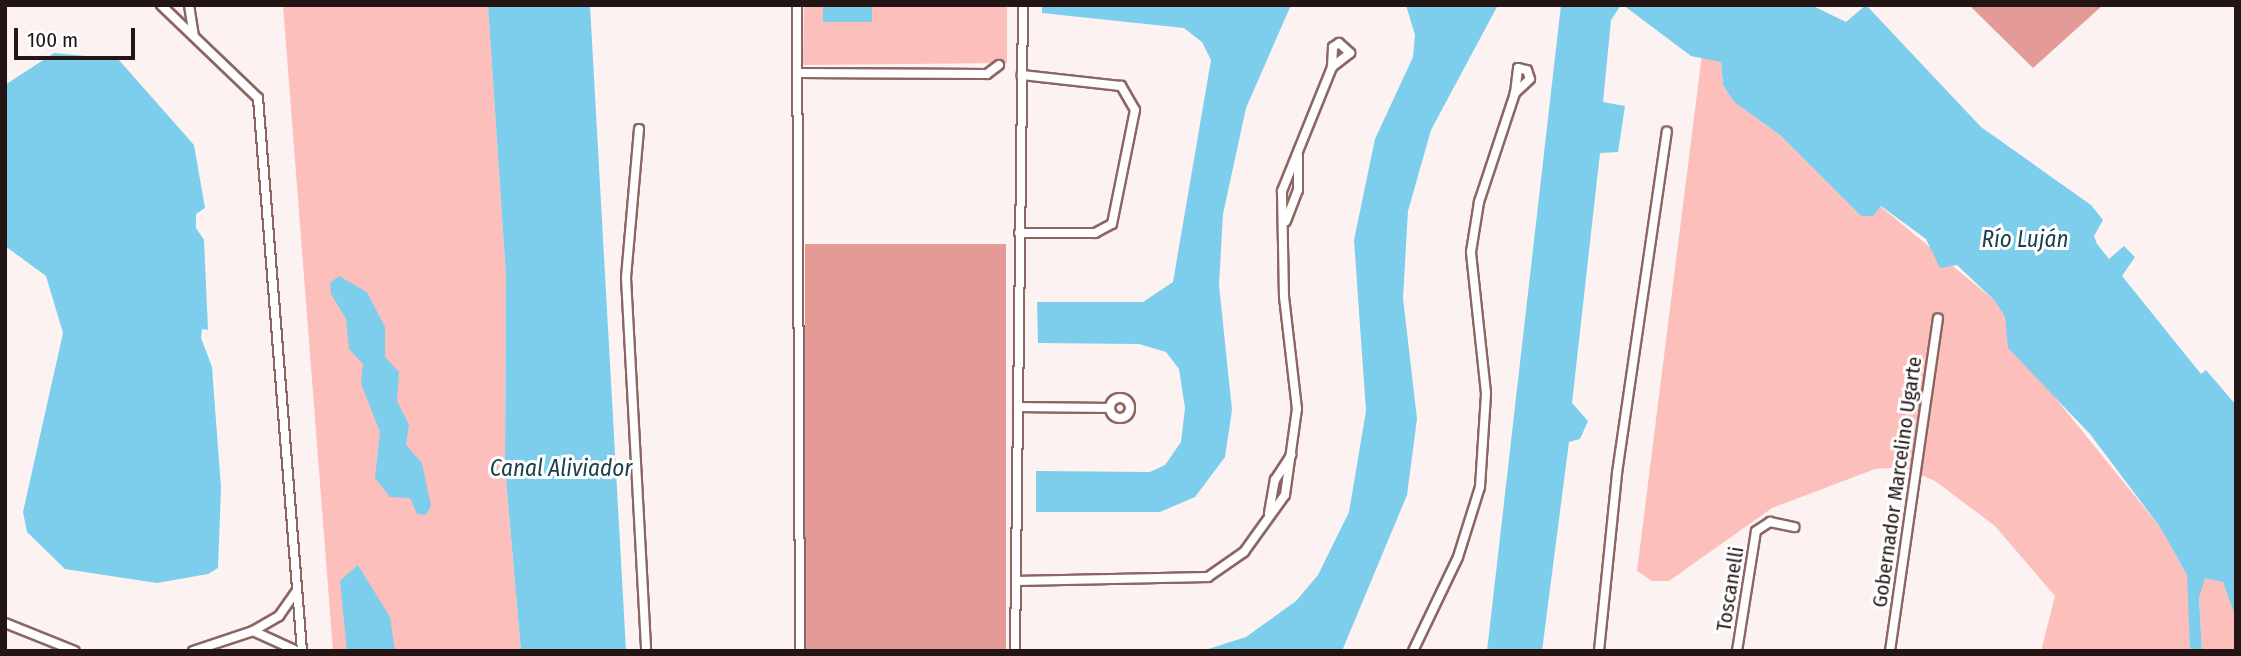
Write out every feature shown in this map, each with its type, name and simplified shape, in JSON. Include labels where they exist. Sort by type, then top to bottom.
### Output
[{"type":"street","points":[[161,5],[258,98],[300,651],[253,631]]},
{"type":"street","points":[[169,12],[189,5],[194,35]]},
{"type":"street","points":[[797,5],[800,651]]},
{"type":"street","points":[[1016,651],[1023,5]]},
{"type":"street","points":[[799,73],[987,74],[999,65]]},
{"type":"street","points":[[1016,581],[1198,580],[1244,552],[1288,489],[1297,409],[1284,297],[1285,223],[1282,191],[1332,67]]},
{"type":"street","points":[[1019,233],[1095,233],[1112,224],[1135,110],[1121,86],[1022,75]]},
{"type":"street","points":[[1413,651],[1458,556],[1480,487],[1486,393],[1471,252],[1479,202],[1515,93]]},
{"type":"street","points":[[639,130],[626,278],[646,651]]},
{"type":"street","points":[[1599,651],[1617,473],[1667,132]]},
{"type":"street","points":[[1285,223],[1298,190],[1297,153]]},
{"type":"street","name":"Gobernador Marcelino Ugarte","points":[[1890,651],[1938,318]]},
{"type":"street","points":[[1018,407],[1110,408]]},
{"type":"street","points":[[1269,513],[1275,480],[1292,453]]},
{"type":"street","name":"Toscanelli","points":[[1737,651],[1756,531],[1770,523],[1794,527]]},
{"type":"street","points":[[193,651],[253,631],[286,609],[297,587]]},
{"type":"street","points":[[5,623],[75,651]]},
{"type":"shaded area","points":[[283,5],[488,5],[506,277],[505,468],[521,651],[333,651]]},
{"type":"shaded area","points":[[804,5],[823,5],[824,22],[872,22],[872,5],[1007,5],[1007,63],[803,65]]},
{"type":"shaded area","points":[[1969,5],[2103,5],[2033,68]]},
{"type":"shaded area","points":[[1702,54],[1721,62],[1723,85],[1734,102],[1780,135],[1861,216],[1880,206],[1995,301],[2057,400],[2160,527],[2187,575],[2194,651],[2041,651],[2055,596],[1995,526],[1935,481],[1903,467],[1875,469],[1772,508],[1669,581],[1652,581],[1637,571]]},
{"type":"shaded area","points":[[805,244],[1006,244],[1006,651],[805,651]]},
{"type":"shaded area","points":[[2204,577],[2223,582],[2236,619],[2236,651],[2202,651],[2199,598]]},
{"type":"water","name":"Canal Aliviador","points":[[488,5],[590,5],[626,651],[521,651],[505,468],[506,277]]},
{"type":"water","points":[[823,5],[872,5],[872,22],[823,22]]},
{"type":"water","points":[[1042,5],[1291,5],[1246,108],[1223,214],[1219,285],[1232,410],[1225,457],[1195,497],[1160,512],[1036,512],[1036,471],[1150,472],[1165,465],[1181,442],[1185,408],[1179,369],[1166,352],[1139,344],[1038,343],[1037,302],[1143,302],[1173,282],[1211,60],[1202,42],[1184,28],[1042,13]]},
{"type":"water","points":[[1406,5],[1498,5],[1431,130],[1408,211],[1403,298],[1417,419],[1407,495],[1342,651],[1202,651],[1246,637],[1296,601],[1318,575],[1349,512],[1366,411],[1354,240],[1375,139],[1413,57],[1415,35]]},
{"type":"water","points":[[1561,5],[1621,5],[1611,20],[1603,102],[1625,106],[1618,152],[1600,153],[1572,403],[1588,421],[1580,439],[1569,442],[1542,651],[1487,651]]},
{"type":"water","name":"Río Luján","points":[[1623,5],[1811,5],[1846,22],[1866,5],[1981,127],[2091,205],[2103,220],[2094,236],[2097,244],[2109,259],[2124,246],[2135,257],[2122,276],[2201,374],[2206,370],[2236,405],[2236,619],[2223,582],[2205,578],[2199,598],[2202,651],[2190,648],[2187,575],[2160,527],[2090,434],[2008,348],[2005,317],[1995,301],[1957,265],[1940,268],[1926,239],[1881,206],[1873,216],[1861,216],[1780,135],[1734,102],[1723,85],[1721,62],[1691,56]]},
{"type":"water","points":[[54,53],[118,59],[194,145],[205,208],[196,214],[196,228],[204,240],[208,330],[202,329],[201,338],[212,367],[221,488],[218,568],[208,574],[157,583],[65,569],[27,532],[23,512],[63,333],[46,276],[5,246],[5,85]]},
{"type":"water","points":[[339,276],[367,292],[385,327],[385,357],[399,372],[397,401],[409,425],[406,445],[422,463],[431,506],[426,515],[417,514],[410,498],[390,497],[375,478],[380,432],[361,384],[363,364],[349,349],[346,319],[331,294],[330,283]]},
{"type":"water","points":[[358,565],[390,617],[395,651],[347,651],[340,581]]}]
